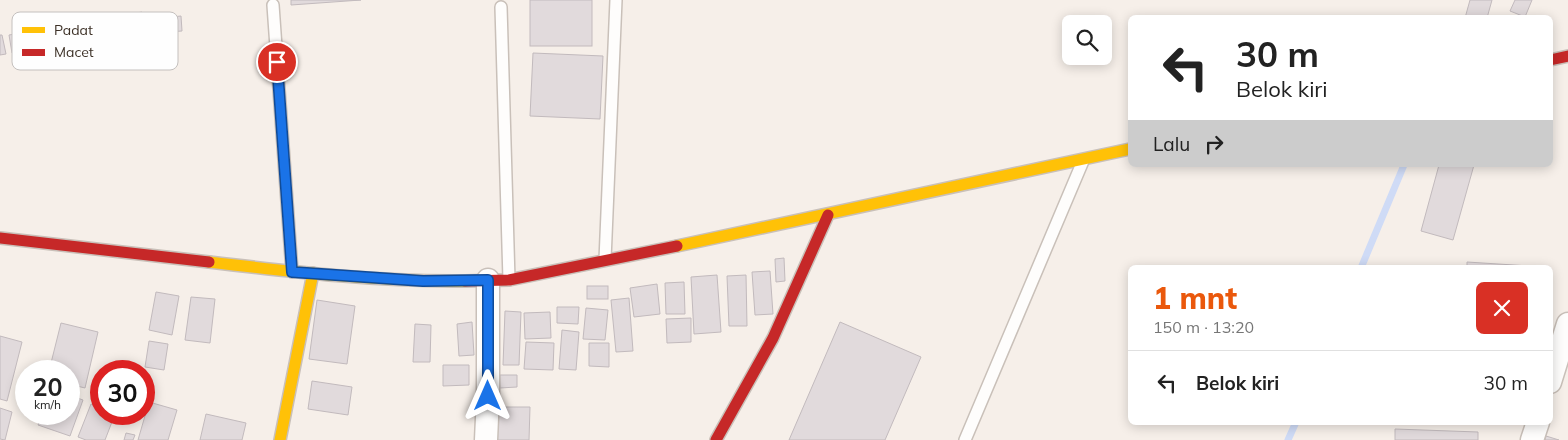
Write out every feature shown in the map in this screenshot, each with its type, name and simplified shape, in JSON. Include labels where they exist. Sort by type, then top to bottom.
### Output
[{"type":"main road","points":[[1553,59],[1568,56]]},
{"type":"main road","points":[[0,238],[292,272],[423,281],[498,280],[605,262],[1128,149]]},
{"type":"main road","points":[[716,440],[772,338],[828,215]]},
{"type":"main road","points":[[280,440],[313,273]]},
{"type":"street","points":[[486,440],[498,280]]},
{"type":"street","points":[[1553,372],[1568,324]]},
{"type":"street","points":[[1532,440],[1537,425]]},
{"type":"lane","points":[[605,262],[616,0]]},
{"type":"lane","points":[[273,5],[292,272]]},
{"type":"lane","points":[[498,280],[501,7]]},
{"type":"lane","points":[[965,440],[1085,158]]},
{"type":"building","points":[[291,0],[361,0],[291,5]]},
{"type":"building","points":[[530,0],[592,0],[592,46],[530,46]]},
{"type":"building","points":[[1470,0],[1492,0],[1488,15],[1466,15]]},
{"type":"building","points":[[1515,0],[1532,0],[1526,15],[1510,11]]},
{"type":"building","points":[[178,16],[181,16],[182,31],[178,31]]},
{"type":"building","points":[[12,34],[12,53],[9,35]]},
{"type":"building","points":[[0,35],[2,35],[6,54],[0,55]]},
{"type":"building","points":[[533,53],[603,56],[600,119],[530,116]]},
{"type":"building","points":[[1438,167],[1473,167],[1453,240],[1421,231]]},
{"type":"building","points":[[784,258],[785,281],[776,282],[775,259]]},
{"type":"building","points":[[1467,262],[1514,265],[1467,265]]},
{"type":"building","points":[[770,271],[773,314],[755,315],[752,272]]},
{"type":"building","points":[[717,275],[721,332],[694,334],[691,277]]},
{"type":"building","points":[[746,275],[747,326],[729,326],[727,276]]},
{"type":"building","points":[[684,282],[685,314],[666,314],[665,283]]},
{"type":"building","points":[[657,284],[660,314],[634,317],[630,288]]},
{"type":"building","points":[[587,286],[608,286],[608,299],[587,299]]},
{"type":"building","points":[[156,292],[179,296],[172,335],[149,330]]},
{"type":"building","points":[[191,297],[215,299],[210,343],[185,340]]},
{"type":"building","points":[[629,298],[633,351],[616,352],[611,300]]},
{"type":"building","points":[[317,300],[355,306],[347,364],[309,359]]},
{"type":"building","points":[[557,307],[579,307],[578,324],[557,323]]},
{"type":"building","points":[[586,308],[608,310],[605,340],[583,339]]},
{"type":"building","points":[[505,311],[521,312],[519,365],[503,365]]},
{"type":"building","points":[[550,312],[551,338],[525,339],[524,313]]},
{"type":"building","points":[[691,318],[691,342],[667,343],[666,319]]},
{"type":"building","points":[[472,322],[474,355],[459,356],[457,324]]},
{"type":"building","points":[[840,322],[921,357],[885,440],[789,440]]},
{"type":"building","points":[[61,323],[98,332],[85,388],[80,387],[80,360],[52,360]]},
{"type":"building","points":[[415,324],[431,325],[430,362],[413,362]]},
{"type":"building","points":[[562,330],[579,332],[576,370],[559,369]]},
{"type":"building","points":[[0,336],[22,342],[17,360],[15,360],[15,370],[7,401],[0,399]]},
{"type":"building","points":[[149,341],[168,344],[164,370],[155,369],[155,360],[146,360]]},
{"type":"building","points":[[526,342],[554,343],[553,370],[524,369]]},
{"type":"building","points":[[589,343],[609,343],[609,367],[589,366]]},
{"type":"building","points":[[443,365],[469,365],[469,385],[443,386]]},
{"type":"building","points":[[500,375],[517,375],[517,387],[500,388]]},
{"type":"building","points":[[312,381],[352,387],[348,415],[308,409]]},
{"type":"building","points":[[155,404],[177,410],[168,440],[138,440],[142,425],[155,425]]},
{"type":"building","points":[[90,407],[90,425],[111,425],[105,440],[86,440],[78,437]]},
{"type":"building","points":[[496,407],[530,407],[529,440],[495,440]]},
{"type":"building","points":[[0,408],[12,412],[5,440],[0,439]]},
{"type":"building","points":[[206,414],[246,423],[242,440],[200,440]]},
{"type":"building","points":[[38,425],[74,425],[70,436]]},
{"type":"building","points":[[1395,429],[1478,432],[1478,440],[1395,440]]},
{"type":"building","points":[[126,433],[135,435],[133,440],[124,440]]},
{"type":"building","points":[[1546,436],[1559,440],[1545,440]]},
{"type":"waterway","points":[[1362,265],[1403,167]]},
{"type":"waterway","points":[[1288,440],[1295,425]]},
{"type":"traffic: slow","points":[[677,246],[1128,149]]},
{"type":"traffic: slow","points":[[209,262],[369,278],[465,281]]},
{"type":"traffic: slow","points":[[280,440],[313,273]]},
{"type":"traffic: jam","points":[[1553,59],[1568,56]]},
{"type":"traffic: jam","points":[[716,440],[773,338],[828,215]]},
{"type":"traffic: jam","points":[[0,238],[209,262]]},
{"type":"traffic: jam","points":[[465,281],[509,280],[677,246]]},
{"type":"route","points":[[277,62],[292,272],[423,281],[488,280],[488,396]]}]
